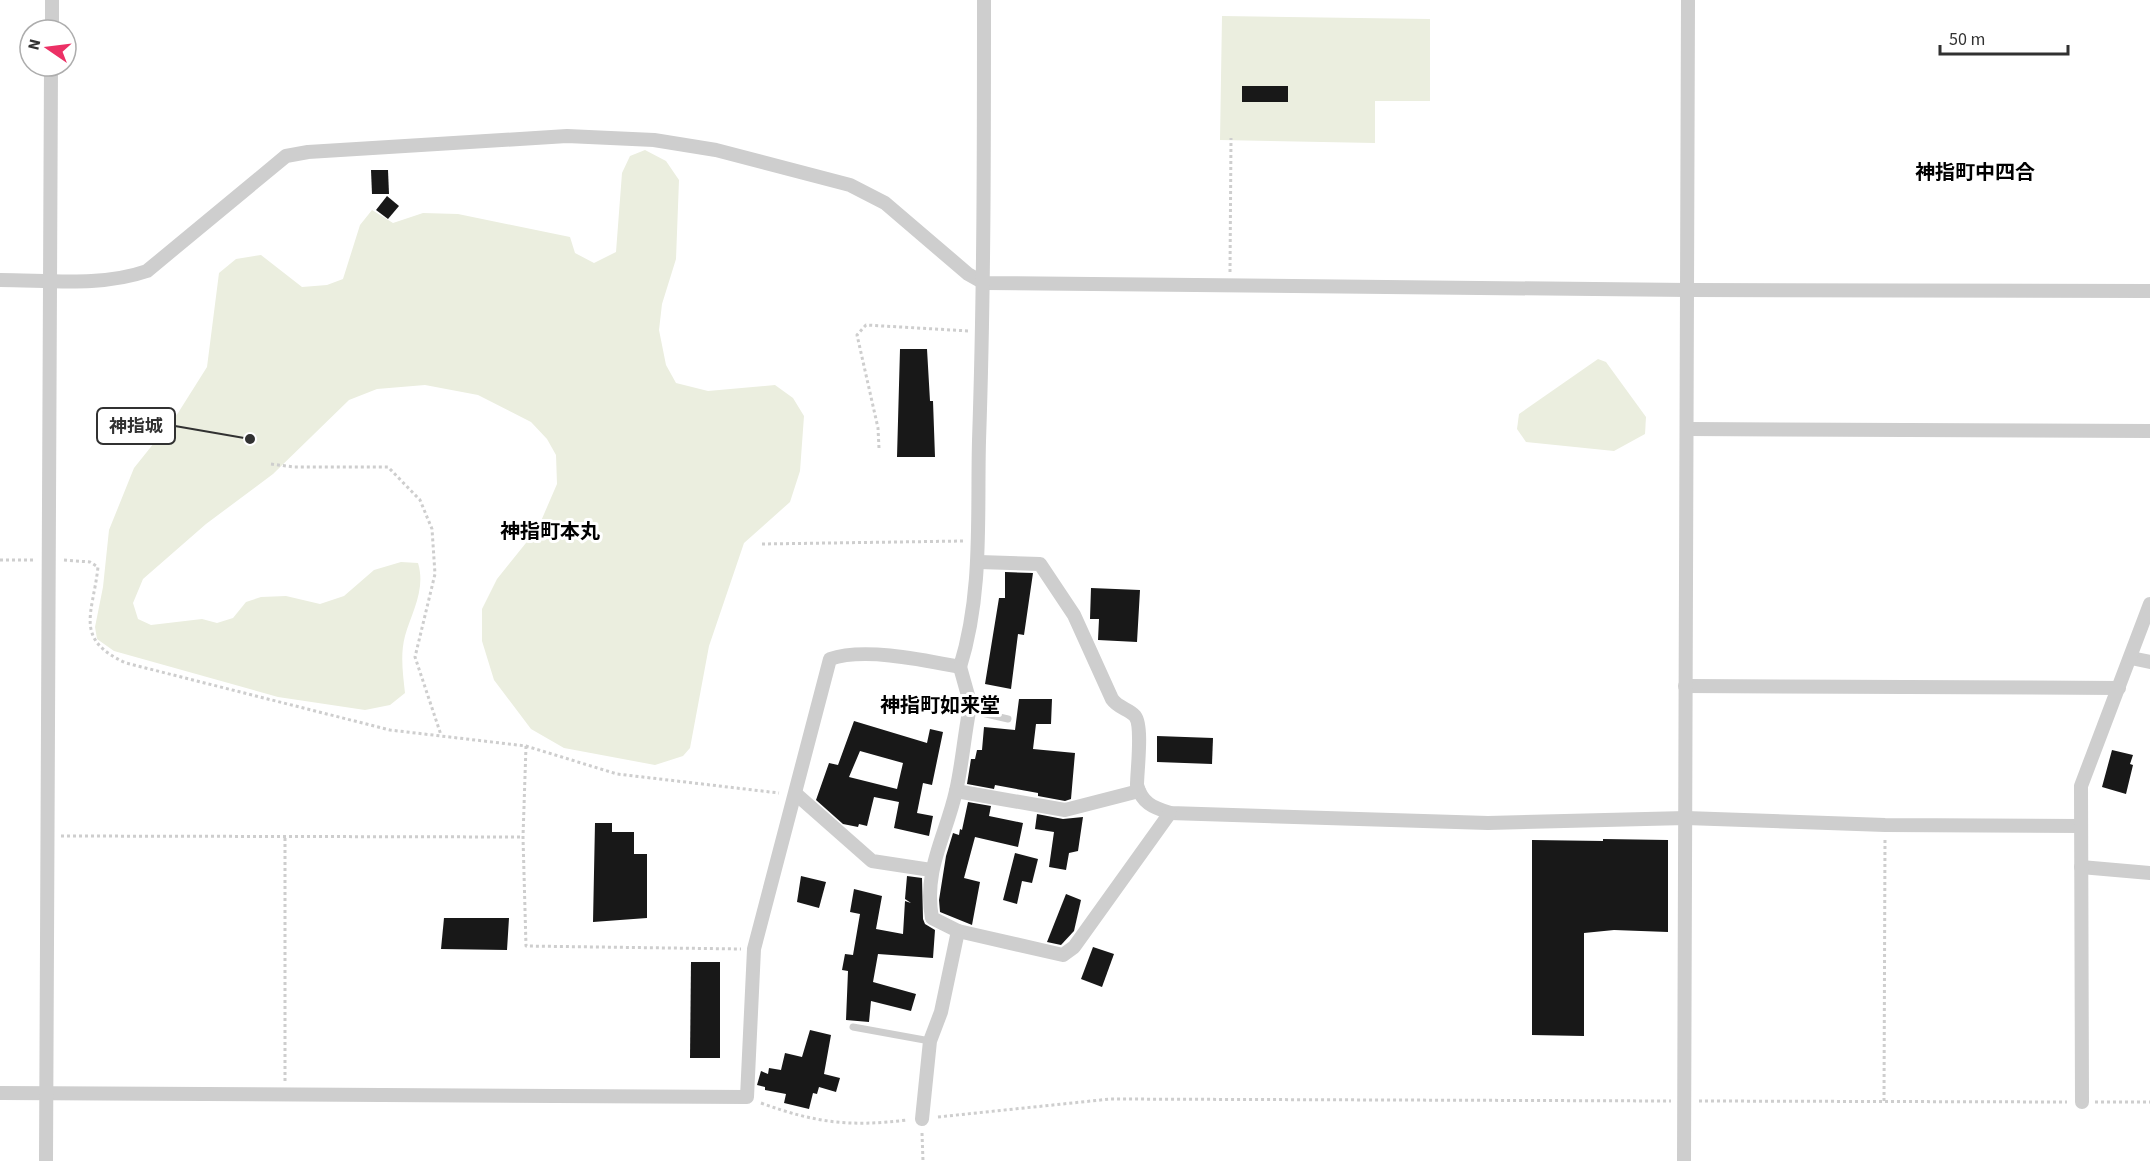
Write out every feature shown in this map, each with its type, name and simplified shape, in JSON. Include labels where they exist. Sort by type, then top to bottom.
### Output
[{"type":"street","points":[[52,0],[52,18]]},
{"type":"street","points":[[984,0],[984,283],[979,562],[966,648],[960,667],[969,699],[969,710],[956,791],[931,870],[932,918],[958,931],[1063,955],[1074,947],[1170,813]]},
{"type":"street","points":[[1684,1161],[1688,0]]},
{"type":"street","points":[[46,1161],[51,78]]},
{"type":"street","points":[[0,280],[129,277],[147,271],[286,156],[308,152],[567,136],[654,140],[716,150],[850,185],[885,203],[968,274],[984,283],[1688,290],[2150,291]]},
{"type":"street","points":[[1687,429],[2150,431]]},
{"type":"street","points":[[979,562],[1040,564],[1074,615],[1116,706],[1135,716],[1139,726],[1139,791],[1148,806],[1170,813],[1488,823],[1686,818],[1885,825],[2081,826]]},
{"type":"street","points":[[2082,1102],[2081,826],[2084,773],[2131,658],[2150,604]]},
{"type":"street","points":[[0,1093],[747,1097],[754,949],[796,794],[824,673],[830,659],[843,655],[877,656],[960,667]]},
{"type":"street","points":[[2131,658],[2150,662]]},
{"type":"street","points":[[1685,686],[2119,688]]},
{"type":"street","points":[[956,791],[1065,810],[1139,791]]},
{"type":"street","points":[[796,794],[872,861],[931,870]]},
{"type":"street","points":[[2081,867],[2150,873]]},
{"type":"street","points":[[922,1119],[930,1041],[941,1012],[958,931]]},
{"type":"lane","points":[[969,710],[1008,719]]},
{"type":"lane","points":[[853,1027],[930,1041]]},
{"type":"path","points":[[1230,285],[1231,138]]},
{"type":"path","points":[[879,448],[878,428],[857,335],[866,325],[983,332]]},
{"type":"path","points":[[271,464],[294,467],[387,467],[420,500],[432,529],[435,574],[415,657],[441,735]]},
{"type":"path","points":[[762,544],[978,541]]},
{"type":"path","points":[[0,560],[90,562],[98,567],[90,616],[91,632],[97,645],[109,655],[126,663],[352,723],[390,730],[525,746],[617,774],[796,794]]},
{"type":"path","points":[[525,746],[523,837],[526,946],[754,949]]},
{"type":"path","points":[[1884,1101],[1885,825]]},
{"type":"path","points":[[47,836],[523,837]]},
{"type":"path","points":[[285,836],[285,1095]]},
{"type":"path","points":[[747,1097],[785,1112],[836,1123],[865,1125],[1110,1098],[2150,1102]]},
{"type":"path","points":[[922,1119],[923,1161]]},
{"type":"shaded area","points":[[1222,16],[1430,19],[1430,101],[1375,101],[1375,143],[1220,140]]},
{"type":"shaded area","points":[[645,150],[666,161],[679,180],[676,259],[662,304],[659,330],[666,365],[676,383],[708,391],[775,385],[793,398],[804,416],[800,471],[790,502],[744,543],[709,646],[690,748],[683,756],[655,765],[564,748],[531,729],[494,680],[482,641],[482,609],[497,579],[538,528],[557,484],[556,455],[547,439],[531,422],[478,395],[425,385],[377,389],[349,400],[273,474],[206,524],[143,579],[133,603],[138,619],[151,625],[202,619],[217,623],[233,618],[246,602],[261,597],[286,596],[320,604],[344,596],[374,570],[401,562],[418,563],[419,591],[403,650],[405,693],[390,705],[365,710],[278,697],[114,651],[97,639],[95,627],[103,587],[109,530],[134,468],[178,413],[207,367],[219,273],[236,259],[261,255],[302,287],[327,285],[343,279],[360,225],[372,210],[393,223],[423,213],[458,214],[570,237],[575,253],[594,263],[616,252],[622,173],[630,156]]},
{"type":"shaded area","points":[[1598,359],[1606,362],[1646,417],[1645,434],[1614,451],[1526,442],[1517,429],[1519,414]]},
{"type":"building","points":[[1242,86],[1288,86],[1288,102],[1242,102]]},
{"type":"building","points":[[371,170],[388,170],[389,194],[372,194]]},
{"type":"building","points":[[387,196],[399,206],[388,219],[376,210]]},
{"type":"building","points":[[900,349],[927,349],[930,401],[933,401],[935,457],[897,457]]},
{"type":"building","points":[[1005,572],[1033,573],[1024,635],[1018,634],[1011,689],[985,684],[999,598],[1005,598]]},
{"type":"building","points":[[1091,588],[1140,590],[1137,642],[1098,640],[1099,619],[1090,619]]},
{"type":"building","points":[[1019,699],[1052,699],[1051,724],[1036,724],[1033,749],[1075,753],[1071,799],[1065,801],[995,785],[994,789],[967,784],[971,759],[975,759],[977,750],[982,750],[984,727],[1015,730]]},
{"type":"building","points":[[854,721],[927,743],[930,729],[943,732],[932,785],[923,783],[917,813],[933,816],[929,836],[894,828],[899,802],[874,797],[867,826],[843,824],[816,800],[829,763],[838,765]],"holes":[[[860,751],[903,763],[897,789],[849,777]]]},
{"type":"building","points":[[1157,736],[1213,738],[1212,764],[1157,762]]},
{"type":"building","points":[[2112,750],[2133,755],[2126,794],[2102,787]]},
{"type":"building","points":[[968,802],[991,806],[989,816],[1023,823],[1018,847],[975,837],[964,878],[980,882],[972,925],[940,912],[939,900],[946,856],[953,833],[959,835],[960,829],[962,830]]},
{"type":"building","points":[[1037,814],[1063,819],[1083,817],[1078,851],[1069,853],[1066,870],[1049,867],[1054,832],[1035,829]]},
{"type":"building","points":[[595,823],[612,823],[612,832],[634,832],[634,854],[647,854],[647,918],[593,922]]},
{"type":"building","points":[[1603,839],[1668,840],[1668,932],[1614,930],[1584,933],[1584,1036],[1532,1035],[1532,840],[1603,841]]},
{"type":"building","points":[[1015,853],[1038,859],[1032,883],[1022,881],[1017,904],[1003,900]]},
{"type":"building","points":[[801,876],[826,882],[819,908],[797,902]]},
{"type":"building","points":[[907,876],[922,878],[923,919],[925,924],[935,930],[933,958],[878,954],[873,982],[916,994],[911,1011],[871,1001],[869,1022],[846,1020],[848,971],[842,970],[845,954],[853,955],[860,914],[850,912],[854,889],[882,896],[876,929],[903,934],[905,901],[911,903],[905,899]]},
{"type":"building","points":[[1066,894],[1081,900],[1074,931],[1061,945],[1047,942]]},
{"type":"building","points":[[444,918],[509,918],[507,950],[441,949]]},
{"type":"building","points":[[1093,947],[1114,954],[1102,987],[1081,979]]},
{"type":"building","points":[[691,962],[720,962],[720,1058],[690,1058]]},
{"type":"building","points":[[810,1030],[831,1035],[824,1074],[840,1078],[836,1092],[819,1087],[817,1094],[813,1093],[809,1109],[784,1103],[786,1094],[765,1090],[765,1087],[757,1085],[761,1071],[768,1074],[769,1068],[781,1070],[785,1053],[802,1057]]},
{"type":"place","name":"神指城","points":[[250,439]]},
{"type":"district","name":"神指町中四合","points":[[1975,172]]},
{"type":"district","name":"神指町本丸","points":[[550,531]]},
{"type":"district","name":"神指町如来堂","points":[[940,705]]}]
